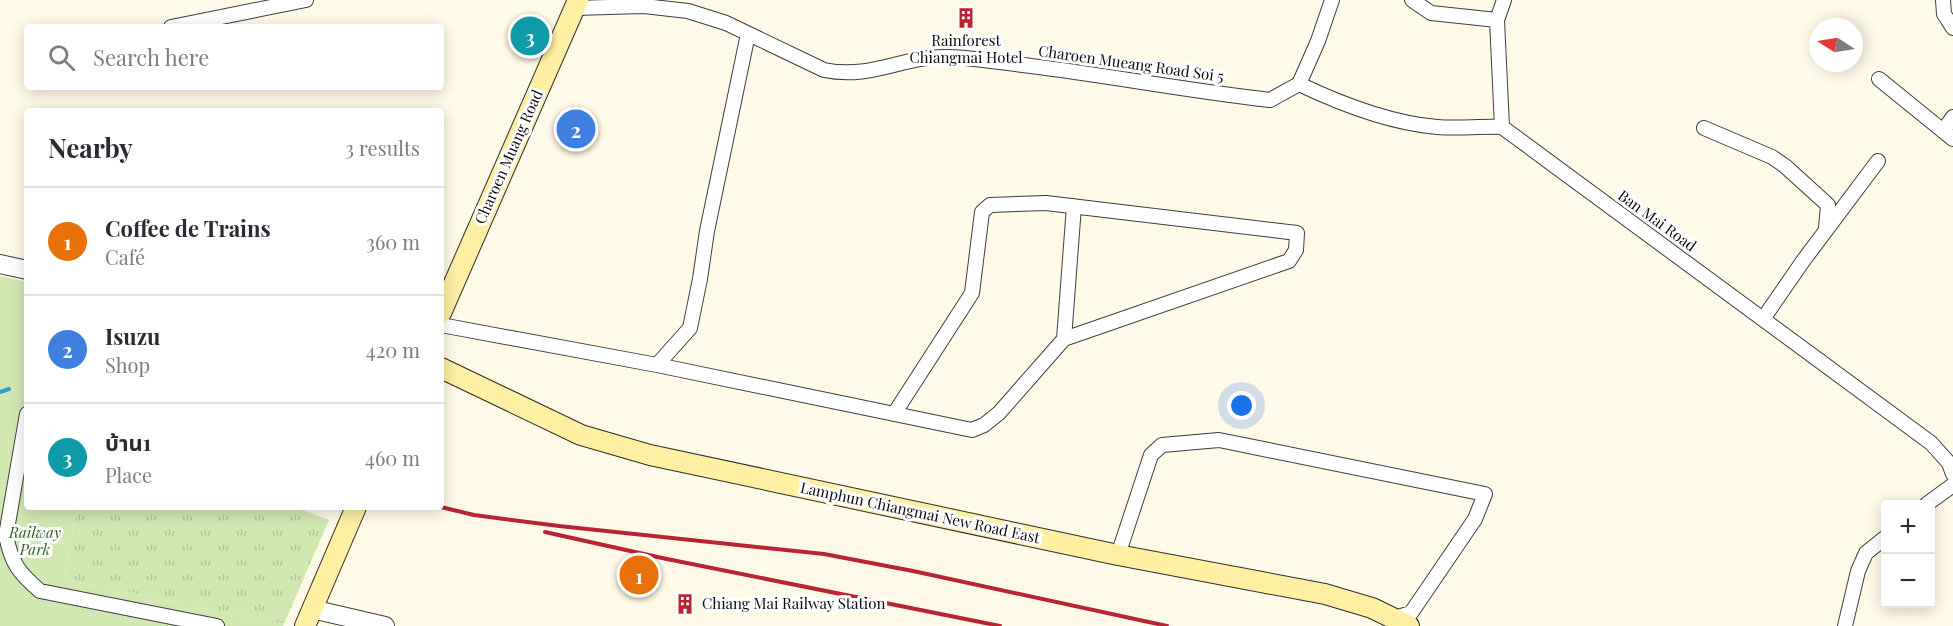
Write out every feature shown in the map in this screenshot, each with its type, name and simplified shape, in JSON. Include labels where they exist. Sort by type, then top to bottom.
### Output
[{"type":"main road","name":"Charoen Muang Road","points":[[444,306],[576,4]]},
{"type":"main road","name":"Lamphun Chiangmai New Road East","points":[[444,369],[581,435],[651,455],[1118,555],[1325,594],[1357,603],[1402,622]]},
{"type":"main road","points":[[308,618],[355,510]]},
{"type":"street","points":[[184,24],[267,4],[306,0]]},
{"type":"street","points":[[1332,0],[1318,41],[1299,84],[1323,96],[1400,121],[1437,127],[1502,127],[1497,20],[1504,0]]},
{"type":"street","points":[[1412,0],[1431,13],[1497,20]]},
{"type":"street","points":[[1943,0],[1944,14],[1953,28]]},
{"type":"street","name":"Charoen Mueang Road Soi 5","points":[[576,4],[669,7],[707,16],[824,70],[841,73],[871,72],[920,60],[949,57],[1070,71],[1270,100],[1299,84]]},
{"type":"street","points":[[657,365],[690,328],[707,231],[748,34]]},
{"type":"street","points":[[1879,79],[1948,135],[1953,117]]},
{"type":"street","name":"Ban Mai Road","points":[[1502,127],[1930,443],[1952,466]]},
{"type":"street","points":[[1704,128],[1766,154],[1785,166],[1828,204],[1825,225],[1827,229]]},
{"type":"street","points":[[1763,319],[1878,161]]},
{"type":"street","points":[[444,326],[657,365],[894,414],[972,430],[984,425],[999,413],[1064,339],[1289,261],[1296,250],[1297,233],[1046,203],[990,205],[982,212],[972,293],[894,414]]},
{"type":"street","points":[[1064,339],[1074,206]]},
{"type":"street","points":[[0,264],[24,269]]},
{"type":"street","points":[[24,431],[6,535],[9,554],[20,574],[40,591],[217,626]]},
{"type":"street","points":[[1118,555],[1150,455],[1162,445],[1219,440],[1485,494],[1475,519],[1411,613],[1402,622]]},
{"type":"street","points":[[1932,500],[1953,485]]},
{"type":"street","points":[[1845,626],[1858,571],[1866,553],[1881,541]]},
{"type":"street","points":[[308,618],[385,626]]},
{"type":"green space","name":"Railway Park","points":[[0,276],[24,281],[24,510],[77,510],[63,579],[284,624],[283,626],[0,626]]},
{"type":"green space","points":[[77,510],[303,510],[329,520],[284,624],[63,579]]},
{"type":"waterway","points":[[0,392],[9,389]]},
{"type":"railway","points":[[444,508],[474,515],[559,526],[824,554],[1167,626]]},
{"type":"railway","points":[[545,532],[1000,626]]},
{"type":"place","name":"Rainforest Chiangmai Hotel","points":[[966,18]]},
{"type":"place","name":"บ้าน1","points":[[530,36]]},
{"type":"place","name":"Isuzu","points":[[576,129]]},
{"type":"place","name":"Coffee de Trains","points":[[639,575]]},
{"type":"place","name":"Chiang Mai Railway Station","points":[[685,604]]}]
